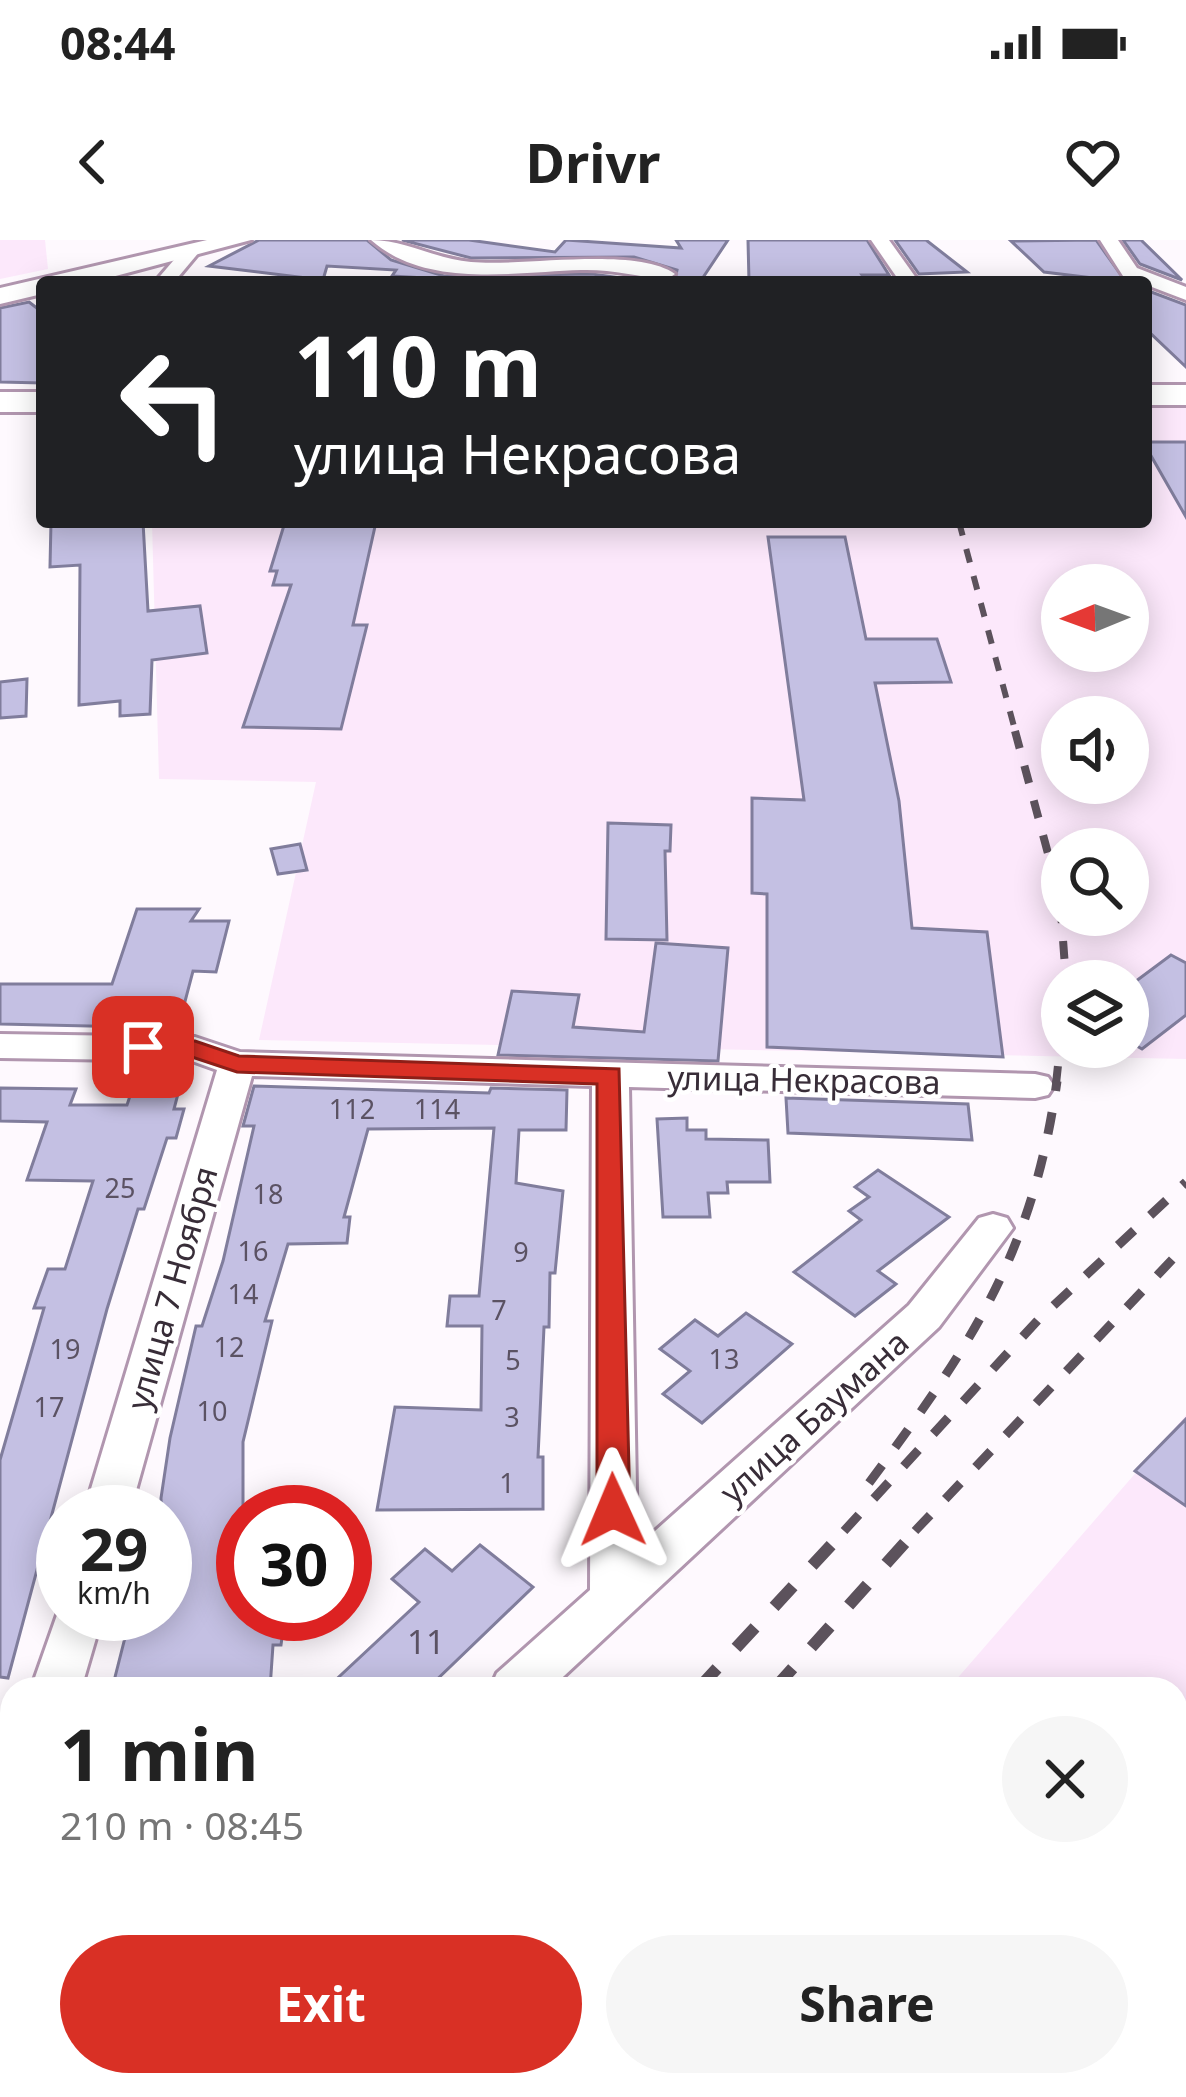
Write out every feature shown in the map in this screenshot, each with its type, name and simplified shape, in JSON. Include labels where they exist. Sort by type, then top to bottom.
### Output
[{"type":"main road","points":[[1152,395],[1186,395]]},
{"type":"main road","points":[[0,402],[36,402]]},
{"type":"street","points":[[85,276],[239,240]]},
{"type":"street","points":[[380,240],[415,257],[478,268],[574,265],[666,274]]},
{"type":"street","points":[[880,240],[906,276]]},
{"type":"street","points":[[1109,240],[1130,272],[1140,276]]},
{"type":"street","points":[[169,276],[191,251]]},
{"type":"street","points":[[1152,281],[1186,294]]},
{"type":"street","points":[[0,296],[36,287]]},
{"type":"street","name":"улица Некрасова","points":[[0,1046],[195,1049],[237,1064],[1035,1086]]},
{"type":"street","name":"улица 7 Ноября","points":[[115,1485],[237,1064]]},
{"type":"street","points":[[610,1076],[614,1600]]},
{"type":"street","name":"улица Баумана","points":[[528,1677],[924,1316],[993,1228]]},
{"type":"street","points":[[60,1677],[70,1641]]},
{"type":"shaded area","points":[[0,240],[45,240],[48,269],[0,279]]},
{"type":"shaded area","points":[[1186,405],[1186,1059],[1149,1058],[1149,960],[1041,960],[1041,1056],[259,1040],[316,782],[159,779],[152,528],[1152,528],[1152,406]]},
{"type":"shaded area","points":[[1186,1415],[1186,1677],[958,1677]]},
{"type":"building","points":[[259,240],[367,240],[391,260],[444,276],[392,276],[396,270],[327,266],[324,276],[290,276],[209,266]]},
{"type":"building","points":[[402,240],[469,240],[555,252],[566,240],[681,248],[676,240],[728,240],[704,276],[676,276],[677,270],[634,257],[471,258]]},
{"type":"building","points":[[748,240],[867,240],[889,275],[863,276],[749,276]]},
{"type":"building","points":[[895,240],[926,240],[967,272],[919,274]]},
{"type":"building","points":[[1096,240],[1122,276],[1044,272],[1011,241]]},
{"type":"building","points":[[1123,240],[1141,240],[1182,280],[1140,264]]},
{"type":"building","points":[[592,274],[606,276],[444,276]]},
{"type":"building","points":[[1152,292],[1186,305],[1186,367],[1152,335]]},
{"type":"building","points":[[29,302],[36,307],[36,383],[0,382],[0,308]]},
{"type":"building","points":[[1152,442],[1186,442],[1186,517],[1152,458]]},
{"type":"building","points":[[51,528],[143,528],[148,611],[200,606],[207,653],[152,660],[150,714],[120,716],[120,701],[79,705],[80,565],[50,567]]},
{"type":"building","points":[[283,528],[375,528],[353,625],[367,625],[341,729],[243,727],[291,585],[273,585],[277,571],[270,571]]},
{"type":"building","points":[[768,537],[845,537],[866,639],[937,639],[951,682],[875,683],[899,801],[912,928],[987,932],[1003,1057],[767,1047],[767,894],[752,893],[752,798],[804,800]]},
{"type":"building","points":[[27,679],[26,716],[0,718],[0,682]]},
{"type":"building","points":[[608,823],[671,825],[670,851],[665,851],[667,940],[606,939]]},
{"type":"building","points":[[300,844],[307,870],[278,874],[271,849]]},
{"type":"building","points":[[137,909],[199,909],[191,921],[229,921],[216,972],[193,971],[178,1028],[0,1024],[0,984],[112,984]]},
{"type":"building","points":[[656,943],[728,948],[718,1061],[498,1055],[512,991],[579,995],[573,1027],[644,1032]]},
{"type":"building","points":[[1171,955],[1186,963],[1186,1015],[1149,1044],[1149,971]]},
{"type":"building","points":[[254,1086],[489,1093],[491,1088],[567,1090],[566,1130],[519,1130],[516,1183],[563,1191],[555,1273],[550,1273],[549,1327],[544,1327],[538,1457],[543,1457],[543,1509],[377,1510],[395,1407],[481,1410],[482,1326],[447,1326],[450,1296],[479,1296],[494,1128],[368,1129],[344,1217],[350,1217],[347,1243],[288,1244],[265,1321],[272,1321],[243,1442],[243,1485],[216,1485],[216,1641],[282,1641],[273,1645],[271,1677],[115,1677],[124,1641],[192,1641],[192,1485],[163,1485],[196,1326],[202,1326],[223,1261],[254,1126],[243,1126]]},
{"type":"building","points":[[0,1088],[76,1089],[70,1105],[127,1105],[132,1090],[179,1090],[174,1109],[184,1109],[176,1138],[167,1138],[144,1209],[138,1209],[60,1485],[36,1485],[36,1574],[8,1677],[0,1677],[0,1460],[44,1308],[34,1308],[48,1269],[65,1269],[93,1181],[27,1180],[47,1122],[0,1121]]},
{"type":"building","points":[[786,1098],[968,1104],[972,1140],[788,1133]]},
{"type":"building","points":[[687,1118],[687,1130],[706,1130],[706,1139],[768,1140],[770,1182],[727,1182],[728,1193],[708,1193],[710,1217],[663,1217],[657,1119]]},
{"type":"building","points":[[878,1170],[949,1217],[878,1271],[896,1284],[855,1316],[794,1272],[861,1220],[849,1211],[869,1197],[855,1187]]},
{"type":"building","points":[[746,1313],[792,1344],[702,1423],[663,1394],[690,1371],[660,1349],[695,1320],[718,1336]]},
{"type":"building","points":[[1186,1419],[1186,1506],[1135,1471]]},
{"type":"building","points":[[480,1545],[533,1587],[439,1677],[339,1677],[419,1602],[392,1579],[425,1549],[452,1571]]},
{"type":"railway","points":[[961,528],[1016,734]]},
{"type":"railway","points":[[1015,731],[1060,898],[1064,960]]},
{"type":"railway","points":[[1056,1084],[1058,1068]]},
{"type":"railway","points":[[869,1483],[938,1387],[992,1296],[1032,1198],[1057,1081]]},
{"type":"railway","points":[[844,1531],[1038,1320],[1186,1182]]},
{"type":"railway","points":[[915,1531],[1186,1245]]},
{"type":"railway","points":[[709,1677],[847,1528]]},
{"type":"railway","points":[[785,1677],[918,1528]]},
{"type":"route","points":[[143,1047],[195,1049],[237,1064],[610,1076],[613,1510]]}]
